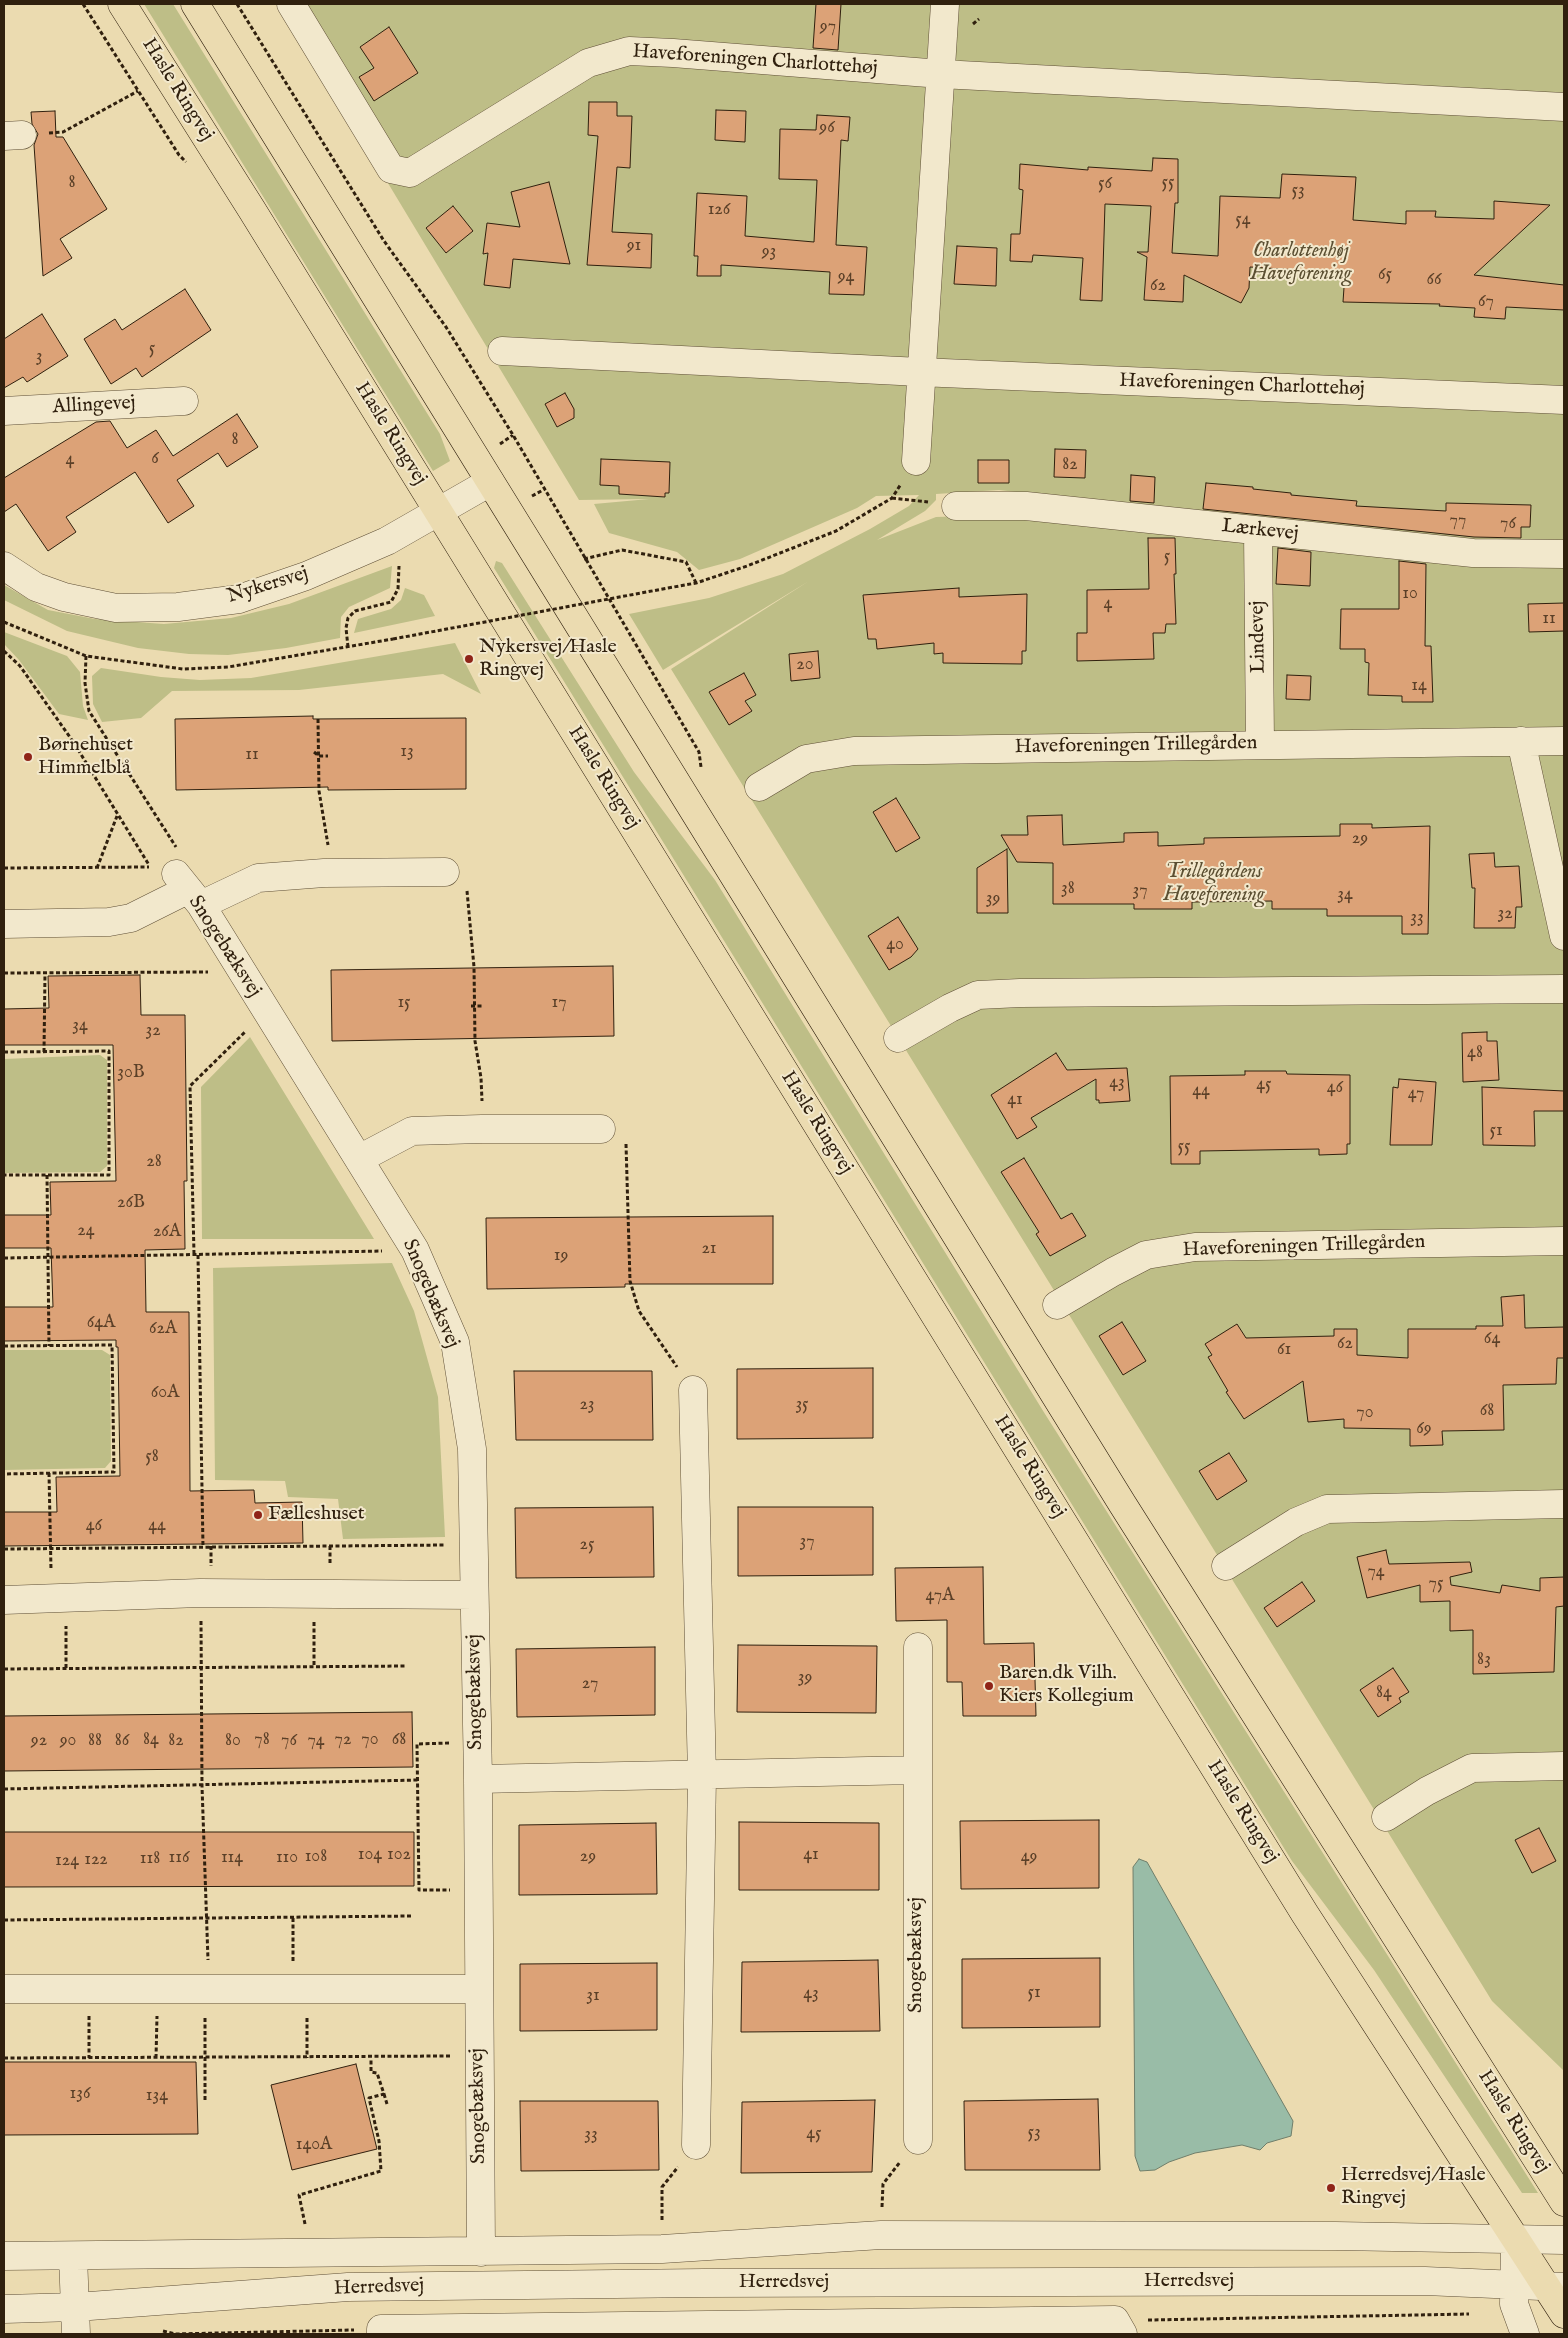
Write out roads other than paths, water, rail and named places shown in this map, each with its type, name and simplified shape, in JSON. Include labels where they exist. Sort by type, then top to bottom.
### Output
[{"type":"main road","name":"Hasle Ringvej","points":[[122,4],[439,512],[1305,1914],[1515,2239],[1555,2286],[1564,2314]]},
{"type":"main road","name":"Hasle Ringvej","points":[[194,4],[1123,1505],[1564,2202]]},
{"type":"street","name":"Haveforeningen Charlottehøj","points":[[291,4],[391,169],[410,173],[588,63],[628,51],[941,74],[1564,107]]},
{"type":"street","points":[[916,461],[920,372],[945,4]]},
{"type":"street","name":"Haveforeningen Charlottehøj","points":[[502,351],[920,372],[1564,400]]},
{"type":"street","name":"Allingevej","points":[[4,410],[184,401]]},
{"type":"street","name":"Nykersvej","points":[[4,566],[36,587],[64,597],[116,608],[178,606],[239,599],[306,576],[387,541],[490,482]]},
{"type":"street","name":"Lærkevej","points":[[956,506],[1026,506],[1473,553],[1564,554]]},
{"type":"street","name":"Lindevej","points":[[1258,531],[1260,744]]},
{"type":"street","points":[[1521,741],[1564,936]]},
{"type":"street","name":"Haveforeningen Trillegården","points":[[759,787],[806,759],[854,751],[1564,741]]},
{"type":"street","points":[[4,924],[109,922],[131,918],[188,890],[258,878],[331,873],[445,872]]},
{"type":"street","name":"Snogebæksvej","points":[[188,890],[266,1010],[415,1250],[455,1342],[472,1448],[478,1779],[481,2252]]},
{"type":"street","points":[[898,1038],[950,1008],[978,995],[1020,993],[1564,989]]},
{"type":"street","points":[[359,1160],[412,1131],[482,1128],[601,1129]]},
{"type":"street","name":"Haveforeningen Trillegården","points":[[1057,1305],[1146,1255],[1195,1247],[1564,1242]]},
{"type":"street","points":[[693,1390],[702,1776],[696,2145]]},
{"type":"street","points":[[1226,1566],[1296,1522],[1327,1509],[1564,1504]]},
{"type":"street","points":[[4,1600],[200,1593],[474,1595]]},
{"type":"street","name":"Snogebæksvej","points":[[918,1647],[918,2140]]},
{"type":"street","points":[[1386,1817],[1427,1791],[1472,1768],[1564,1766]]},
{"type":"street","name":"Snogebæksvej","points":[[478,1779],[702,1776],[917,1770]]},
{"type":"street","points":[[4,1989],[478,1989]]},
{"type":"street","name":"Herredsvej","points":[[4,2256],[481,2252],[662,2248],[881,2235],[1336,2236],[1564,2240]]},
{"type":"street","points":[[1515,2239],[1514,2294],[1525,2334]]},
{"type":"street","points":[[73,2256],[76,2334]]},
{"type":"street","name":"Herredsvej","points":[[4,2309],[76,2307],[348,2287],[724,2283],[1425,2281],[1514,2294],[1555,2286]]},
{"type":"street","points":[[381,2332],[1119,2327]]},
{"type":"place","name":"Nykersvej/Hasle Ringvej","points":[[469,659]]},
{"type":"place","name":"Børnehuset Himmelblå","points":[[28,757]]},
{"type":"place","name":"Fælleshuset","points":[[258,1515]]},
{"type":"place","name":"Baren.dk Vilh. Kiers Kollegium","points":[[989,1686]]},
{"type":"place","name":"Herredsvej/Hasle Ringvej","points":[[1331,2188]]},
{"type":"park label","name":"Charlottenhøj Haveforening","points":[[1301,264]]},
{"type":"park label","name":"Trillegårdens Haveforening","points":[[1214,884]]}]
